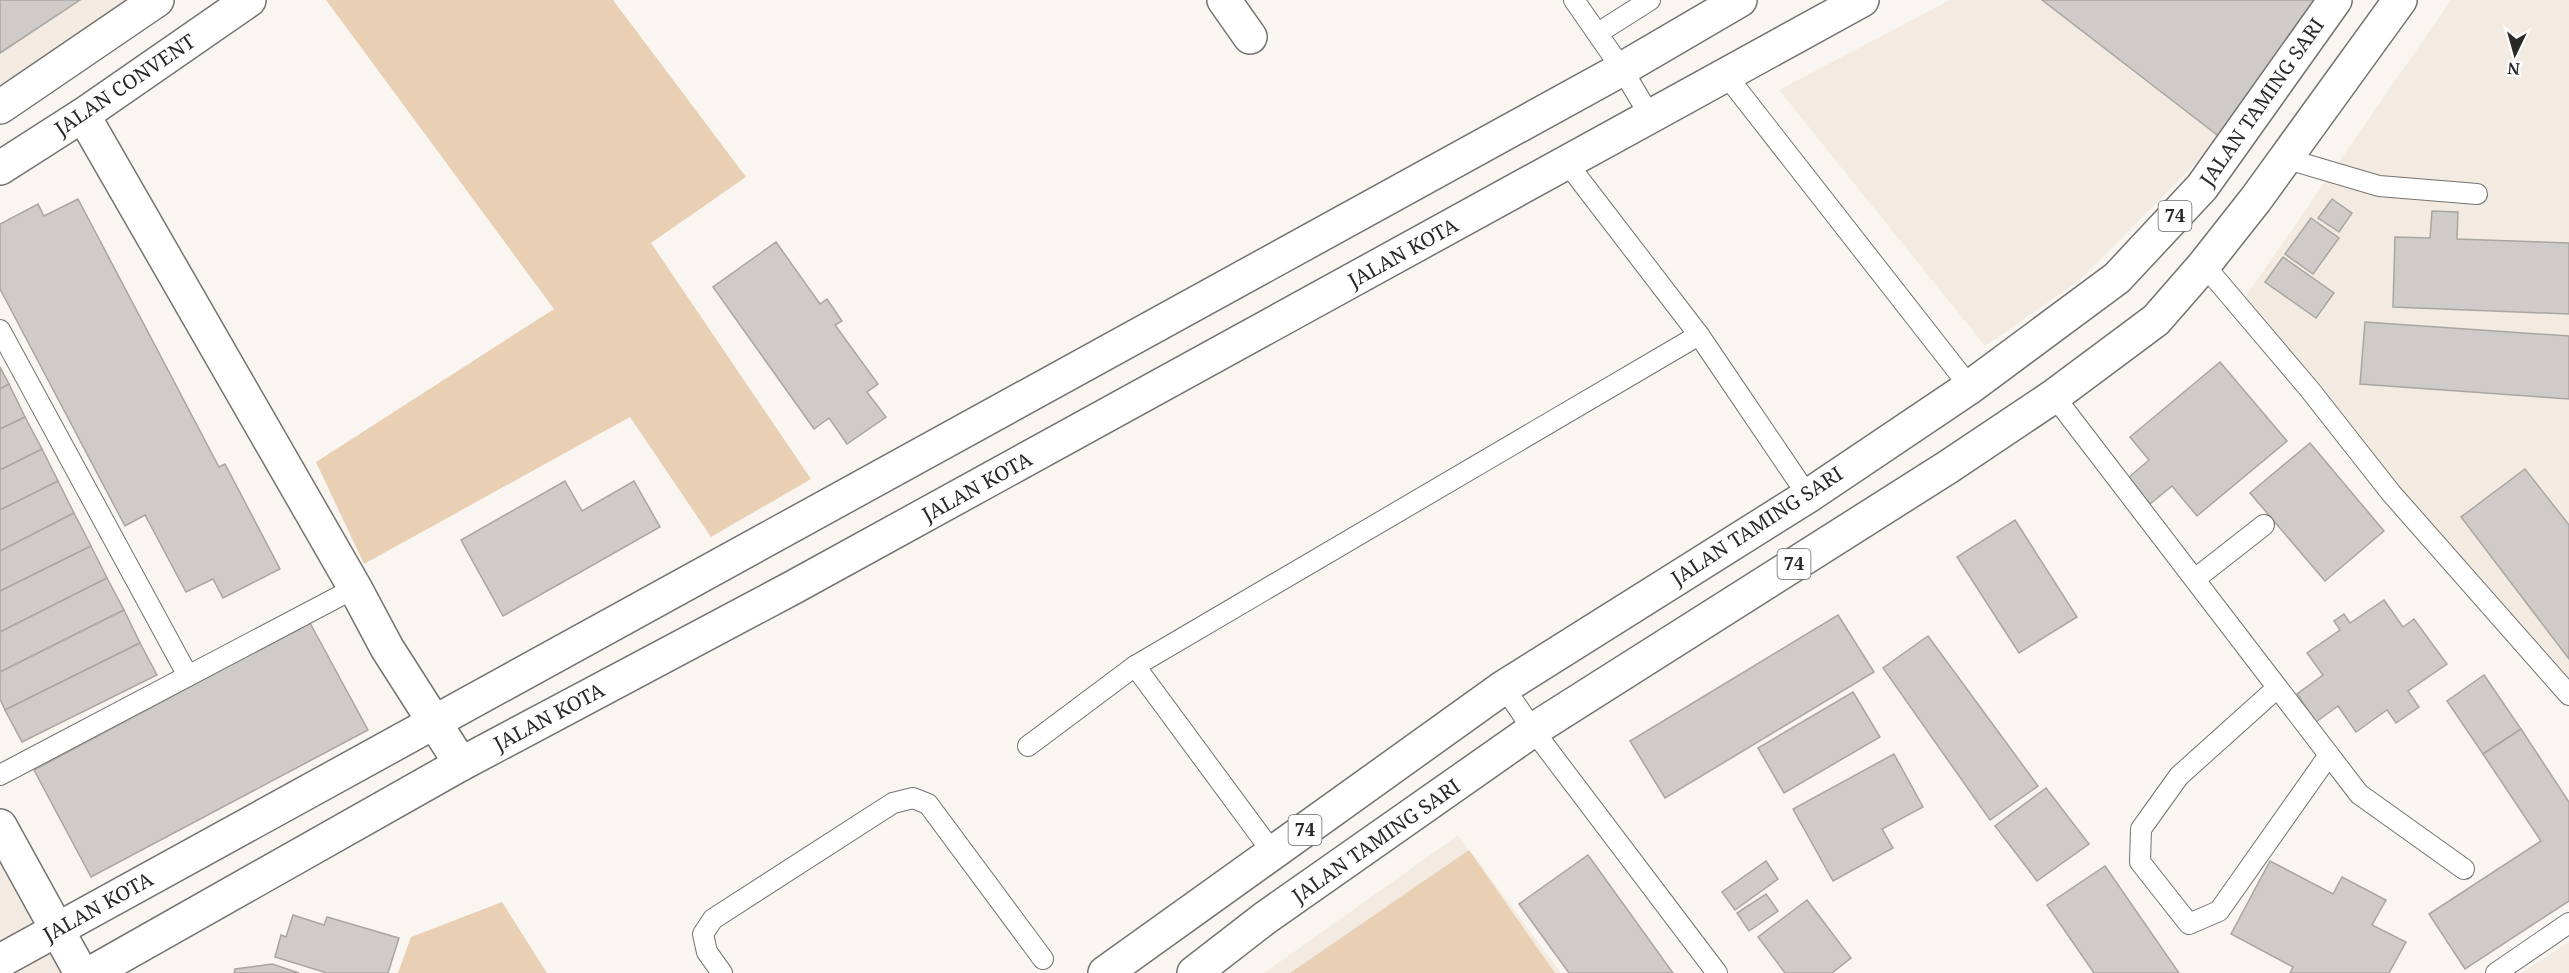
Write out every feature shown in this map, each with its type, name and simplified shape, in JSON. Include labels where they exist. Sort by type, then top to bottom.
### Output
[{"type":"main road","points":[[0,107],[157,0]]},
{"type":"main road","name":"JALAN CONVENT","points":[[0,168],[83,115],[249,0]]},
{"type":"main road","points":[[1224,0],[1250,37]]},
{"type":"main road","name":"JALAN KOTA","points":[[0,961],[1622,69],[1740,0]]},
{"type":"main road","name":"JALAN KOTA","points":[[92,973],[461,764],[792,588],[1862,0]]},
{"type":"main road","name":"JALAN TAMING SARI","points":[[1105,973],[1504,687],[1808,496],[1970,387],[2117,278],[2202,188],[2335,0]]},
{"type":"main road","name":"JALAN TAMING SARI","points":[[1194,973],[1265,918],[1533,729],[1948,467],[2054,396],[2156,320],[2204,265],[2256,199],[2400,0]]},
{"type":"main road","points":[[83,115],[355,588],[387,648],[461,764]]},
{"type":"main road","points":[[0,826],[81,973]]},
{"type":"lane","points":[[1574,0],[1622,69],[1650,116]]},
{"type":"lane","points":[[1598,33],[1650,0]]},
{"type":"lane","points":[[1726,75],[1970,387]]},
{"type":"lane","points":[[2284,158],[2379,186],[2477,194]]},
{"type":"lane","points":[[1567,163],[1699,335],[1808,496]]},
{"type":"lane","points":[[2204,265],[2310,390],[2391,493],[2569,695]]},
{"type":"lane","points":[[0,330],[188,676]]},
{"type":"lane","points":[[1028,746],[1136,666],[1699,335]]},
{"type":"lane","points":[[2054,396],[2359,794],[2464,869]]},
{"type":"lane","points":[[2195,579],[2264,525]]},
{"type":"lane","points":[[0,774],[355,588]]},
{"type":"lane","points":[[1136,666],[1273,853]]},
{"type":"lane","points":[[1504,687],[1533,729],[1717,973]]},
{"type":"lane","points":[[2277,688],[2179,776],[2141,830],[2140,862],[2189,924],[2219,911],[2329,755]]},
{"type":"lane","points":[[722,973],[707,952],[703,934],[713,920],[892,803],[913,798],[928,804],[1043,959]]},
{"type":"lane","points":[[2496,973],[2569,922]]},
{"type":"shaded area","points":[[0,0],[131,0],[0,89]]},
{"type":"shaded area","points":[[326,0],[613,0],[746,177],[651,243],[811,479],[711,537],[630,417],[364,564],[316,462],[554,309]]},
{"type":"shaded area","points":[[1950,0],[2042,0],[2221,138],[2079,281],[1985,346],[1779,90]]},
{"type":"shaded area","points":[[2451,0],[2569,0],[2569,700],[2239,306]]},
{"type":"shaded area","points":[[1458,835],[1561,973],[1264,973]]},
{"type":"shaded area","points":[[1469,850],[1555,973],[1290,973]]},
{"type":"shaded area","points":[[0,860],[61,973],[0,973]]},
{"type":"shaded area","points":[[502,902],[547,973],[398,973],[411,937]]},
{"type":"shaded area","points":[[2569,942],[2569,973],[2521,973]]},
{"type":"building","points":[[0,0],[80,0],[0,53]]},
{"type":"building","points":[[2042,0],[2320,0],[2221,138]]},
{"type":"building","points":[[78,199],[219,467],[225,464],[280,569],[223,598],[213,579],[186,592],[145,515],[125,526],[0,289],[0,224],[38,204],[44,216]]},
{"type":"building","points":[[2332,199],[2352,213],[2339,232],[2318,218]]},
{"type":"building","points":[[2432,211],[2458,212],[2457,239],[2569,243],[2569,314],[2393,307],[2395,237],[2430,238]]},
{"type":"building","points":[[2311,218],[2339,238],[2313,274],[2285,254]]},
{"type":"building","points":[[776,242],[820,304],[827,299],[842,321],[835,325],[878,384],[867,392],[886,417],[847,444],[829,418],[814,429],[713,287]]},
{"type":"building","points":[[2283,257],[2334,293],[2316,318],[2265,282]]},
{"type":"building","points":[[2365,322],[2569,336],[2569,399],[2360,384]]},
{"type":"building","points":[[2220,362],[2287,441],[2197,516],[2172,486],[2150,504],[2128,478],[2149,460],[2130,437]]},
{"type":"building","points":[[0,367],[9,384],[0,389]]},
{"type":"building","points":[[9,384],[25,417],[0,429],[0,389]]},
{"type":"building","points":[[25,417],[42,449],[0,470],[0,429]]},
{"type":"building","points":[[2310,443],[2384,531],[2325,581],[2250,493]]},
{"type":"building","points":[[42,449],[58,481],[0,510],[0,470]]},
{"type":"building","points":[[2525,469],[2569,525],[2569,659],[2461,517]]},
{"type":"building","points":[[58,481],[74,513],[0,551],[0,510]]},
{"type":"building","points":[[565,481],[582,511],[634,481],[660,527],[503,616],[461,540]]},
{"type":"building","points":[[74,513],[91,546],[0,591],[0,551]]},
{"type":"building","points":[[2015,520],[2077,617],[2019,653],[1957,557]]},
{"type":"building","points":[[91,546],[107,578],[0,632],[0,591]]},
{"type":"building","points":[[107,578],[124,610],[0,672],[0,632]]},
{"type":"building","points":[[2384,600],[2403,627],[2414,619],[2447,664],[2408,691],[2419,707],[2396,723],[2387,710],[2356,732],[2338,706],[2316,722],[2297,694],[2323,675],[2307,653],[2340,630],[2334,621],[2344,614],[2350,623]]},
{"type":"building","points":[[124,610],[140,643],[5,710],[0,699],[0,672]]},
{"type":"building","points":[[1838,615],[1874,672],[1665,798],[1630,741]]},
{"type":"building","points":[[310,623],[368,730],[91,877],[34,770]]},
{"type":"building","points":[[1928,636],[2038,786],[1990,820],[1883,668]]},
{"type":"building","points":[[140,643],[157,675],[22,742],[5,710]]},
{"type":"building","points":[[2484,675],[2521,729],[2483,754],[2447,701]]},
{"type":"building","points":[[1853,692],[1880,737],[1784,793],[1758,748]]},
{"type":"building","points":[[2521,729],[2569,802],[2569,901],[2465,969],[2429,914],[2541,841],[2483,754]]},
{"type":"building","points":[[1894,754],[1923,807],[1882,829],[1893,848],[1833,881],[1793,809]]},
{"type":"building","points":[[2046,788],[2089,844],[2037,881],[1995,826]]},
{"type":"building","points":[[1588,855],[1673,973],[1569,973],[1519,904]]},
{"type":"building","points":[[1766,861],[1778,879],[1735,910],[1722,892]]},
{"type":"building","points":[[2270,861],[2333,894],[2342,877],[2386,900],[2372,925],[2406,942],[2389,973],[2290,973],[2293,967],[2231,934]]},
{"type":"building","points":[[2105,866],[2179,973],[2094,973],[2047,905]]},
{"type":"building","points":[[1766,894],[1778,911],[1749,931],[1737,913]]},
{"type":"building","points":[[1807,900],[1851,958],[1832,973],[1785,973],[1758,937]]},
{"type":"building","points":[[293,915],[324,925],[327,917],[399,938],[388,973],[327,973],[275,957],[281,935],[286,937]]},
{"type":"building","points":[[272,964],[299,973],[234,973],[235,969]]}]
